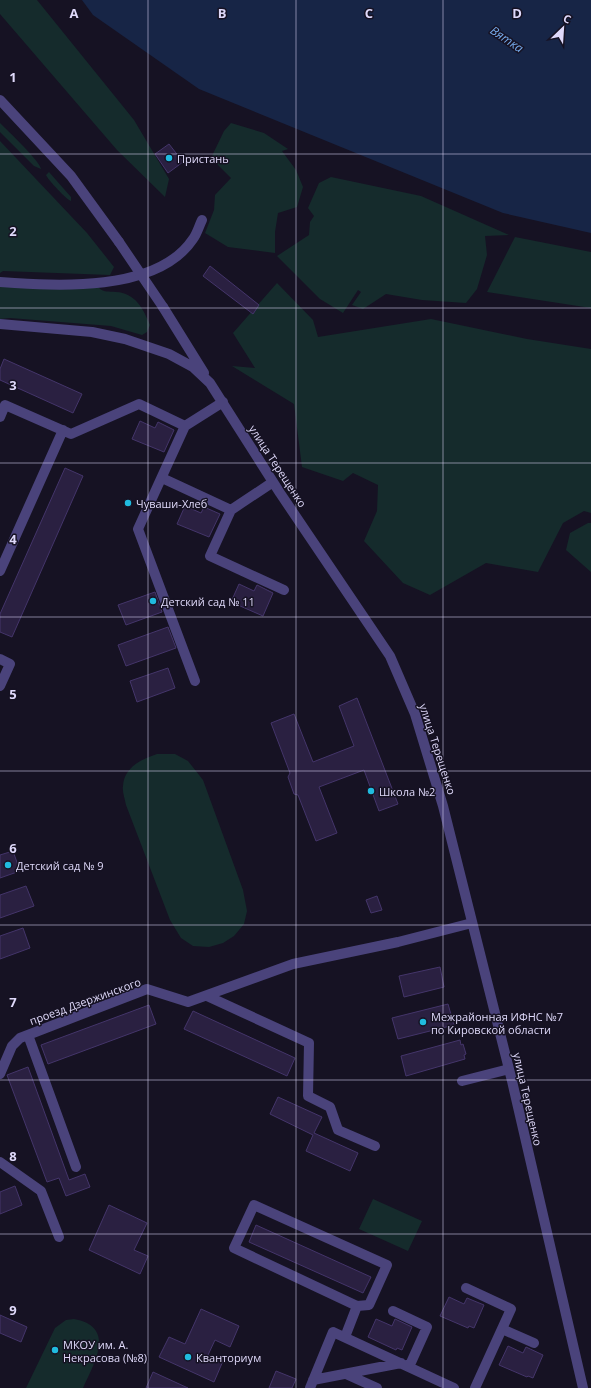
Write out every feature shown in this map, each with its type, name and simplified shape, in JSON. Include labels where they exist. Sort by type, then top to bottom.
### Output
[{"type":"street","points":[[0,100],[71,176],[119,242],[163,307],[210,383]]},
{"type":"street","points":[[0,282],[83,285],[109,283],[129,279],[172,260],[193,239],[202,220]]},
{"type":"street","name":"улица Терещенко","points":[[0,324],[92,332],[125,339],[182,360],[192,367],[210,383],[223,402],[273,482],[383,645],[397,670],[422,737],[443,806],[509,1069],[582,1388]]},
{"type":"street","points":[[195,681],[138,529],[186,426],[223,402]]},
{"type":"street","points":[[0,417],[5,405],[71,434],[139,404],[186,426]]},
{"type":"street","points":[[0,571],[63,430]]},
{"type":"street","points":[[162,478],[231,510]]},
{"type":"street","points":[[273,482],[231,510],[210,556],[284,590]]},
{"type":"street","points":[[0,686],[5,662]]},
{"type":"street","name":"проезд Дзержинского","points":[[0,1074],[12,1046],[20,1038],[147,989],[188,1002],[293,964],[398,942],[472,923]]},
{"type":"street","points":[[207,996],[309,1043],[308,1096],[330,1107],[338,1130],[375,1146]]},
{"type":"street","points":[[28,1035],[76,1167]]},
{"type":"street","points":[[462,1081],[509,1069]]},
{"type":"street","points":[[0,1162],[42,1191],[59,1236]]},
{"type":"street","points":[[254,1205],[387,1265],[369,1305],[358,1306],[234,1248],[254,1205]]},
{"type":"street","points":[[466,1288],[511,1309],[475,1388]]},
{"type":"street","points":[[345,1337],[358,1306]]},
{"type":"street","points":[[392,1312],[427,1327],[405,1365]]},
{"type":"street","points":[[502,1329],[534,1343]]},
{"type":"street","points":[[312,1384],[333,1332],[454,1388]]},
{"type":"street","points":[[312,1384],[346,1374],[405,1365]]},
{"type":"street","points":[[346,1374],[377,1388]]},
{"type":"green space","points":[[0,0],[37,0],[134,120],[169,179],[165,197],[117,150],[0,14]]},
{"type":"green space","points":[[0,123],[30,153],[41,169],[34,166],[0,132]]},
{"type":"green space","points":[[231,123],[264,133],[288,149],[282,151],[296,170],[303,187],[297,207],[278,213],[275,232],[275,253],[228,247],[205,233],[214,210],[215,195],[231,178],[211,158],[224,131]]},
{"type":"green space","points":[[0,141],[87,233],[114,267],[110,275],[3,271],[0,273]]},
{"type":"green space","points":[[49,172],[71,197],[71,201],[47,178],[46,175]]},
{"type":"green space","points":[[331,177],[421,196],[509,235],[485,236],[487,255],[477,289],[466,303],[422,300],[386,294],[363,309],[352,305],[361,292],[358,290],[343,313],[320,299],[277,256],[309,235],[310,222],[314,216],[308,208],[319,183]]},
{"type":"green space","points":[[515,237],[591,252],[591,308],[487,292]]},
{"type":"green space","points":[[277,283],[313,320],[318,337],[431,319],[527,339],[591,349],[591,513],[584,511],[563,523],[538,572],[486,563],[430,595],[403,583],[364,541],[377,511],[378,485],[353,473],[343,481],[302,467],[294,404],[232,366],[255,368],[233,333]]},
{"type":"green space","points":[[0,284],[98,287],[104,291],[123,293],[138,302],[150,325],[147,332],[142,335],[111,326],[10,318],[0,319]]},
{"type":"green space","points":[[588,523],[591,523],[591,572],[566,550],[570,533]]},
{"type":"green space","points":[[157,754],[175,754],[188,761],[203,780],[243,890],[247,911],[244,924],[234,936],[223,943],[209,947],[193,946],[181,938],[170,920],[126,805],[123,793],[124,779],[130,769],[140,761]]},
{"type":"green space","points":[[373,1199],[422,1221],[408,1251],[359,1229]]},
{"type":"green space","points":[[74,1319],[87,1323],[95,1330],[99,1338],[99,1347],[96,1357],[83,1388],[26,1388],[55,1328],[66,1320]]},
{"type":"water","name":"Вятка","points":[[82,0],[591,0],[591,233],[503,213],[199,89],[93,15]]},
{"type":"building","name":"Пристань","points":[[169,144],[183,162],[168,173],[155,154]]},
{"type":"building","points":[[210,266],[259,305],[253,314],[203,276]]},
{"type":"building","points":[[4,359],[82,394],[73,413],[0,380],[0,369]]},
{"type":"building","points":[[140,421],[155,428],[158,422],[174,430],[164,452],[132,439]]},
{"type":"building","points":[[65,468],[83,476],[12,637],[0,632],[0,614]]},
{"type":"building","points":[[185,506],[201,513],[204,507],[220,514],[209,537],[177,524]]},
{"type":"building","points":[[239,584],[254,591],[257,585],[273,593],[263,616],[231,602]]},
{"type":"building","points":[[155,592],[162,612],[126,625],[118,605]]},
{"type":"building","points":[[168,627],[176,648],[126,666],[118,645]]},
{"type":"building","points":[[168,668],[175,688],[137,702],[130,681]]},
{"type":"building","points":[[357,698],[398,804],[379,811],[364,770],[319,787],[337,833],[316,841],[298,795],[294,794],[288,777],[290,773],[271,723],[294,714],[313,762],[354,746],[339,706]]},
{"type":"building","points":[[13,851],[20,871],[0,878],[0,855]]},
{"type":"building","points":[[26,886],[34,906],[0,918],[0,895]]},
{"type":"building","points":[[377,896],[382,910],[371,913],[366,900]]},
{"type":"building","points":[[23,928],[30,948],[0,959],[0,936]]},
{"type":"building","points":[[440,967],[444,987],[404,997],[399,976]]},
{"type":"building","points":[[448,1004],[454,1025],[398,1039],[392,1018]]},
{"type":"building","points":[[149,1005],[156,1024],[48,1064],[41,1045]]},
{"type":"building","points":[[193,1011],[295,1058],[287,1076],[184,1029]]},
{"type":"building","points":[[460,1040],[466,1054],[464,1055],[465,1059],[406,1076],[401,1056]]},
{"type":"building","points":[[28,1067],[69,1180],[85,1174],[90,1187],[66,1196],[59,1178],[47,1182],[7,1075]]},
{"type":"building","points":[[278,1097],[322,1117],[314,1133],[358,1153],[350,1171],[306,1151],[313,1135],[270,1114]]},
{"type":"building","points":[[15,1186],[22,1205],[0,1214],[0,1192]]},
{"type":"building","points":[[109,1205],[147,1223],[134,1250],[148,1256],[140,1274],[89,1250]]},
{"type":"building","points":[[256,1225],[371,1277],[363,1293],[249,1242]]},
{"type":"building","points":[[449,1297],[464,1304],[467,1298],[484,1305],[474,1328],[469,1326],[468,1328],[440,1316]]},
{"type":"building","points":[[201,1309],[239,1326],[230,1347],[215,1340],[208,1355],[223,1361],[214,1382],[159,1357],[169,1337],[185,1344]]},
{"type":"building","points":[[0,1315],[27,1327],[21,1342],[0,1333]]},
{"type":"building","points":[[376,1319],[392,1326],[395,1319],[412,1327],[402,1350],[397,1348],[396,1350],[368,1337]]},
{"type":"building","points":[[508,1346],[523,1353],[526,1347],[543,1355],[533,1378],[527,1377],[499,1365]]},
{"type":"building","points":[[276,1371],[296,1379],[292,1388],[269,1388]]},
{"type":"building","points":[[153,1372],[188,1388],[146,1388]]},
{"type":"place","name":"Пристань","points":[[169,158]]},
{"type":"place","name":"Чуваши-Хлеб","points":[[128,503]]},
{"type":"place","name":"Детский сад № 11","points":[[153,601]]},
{"type":"place","name":"Школа №2","points":[[371,791]]},
{"type":"place","name":"Детский сад № 9","points":[[8,865]]},
{"type":"place","name":"Межрайонная ИФНС №7 по Кировской области","points":[[423,1022]]},
{"type":"place","name":"МКОУ им. А. Некрасова (№8)","points":[[55,1350]]},
{"type":"place","name":"Кванториум","points":[[188,1357]]}]
